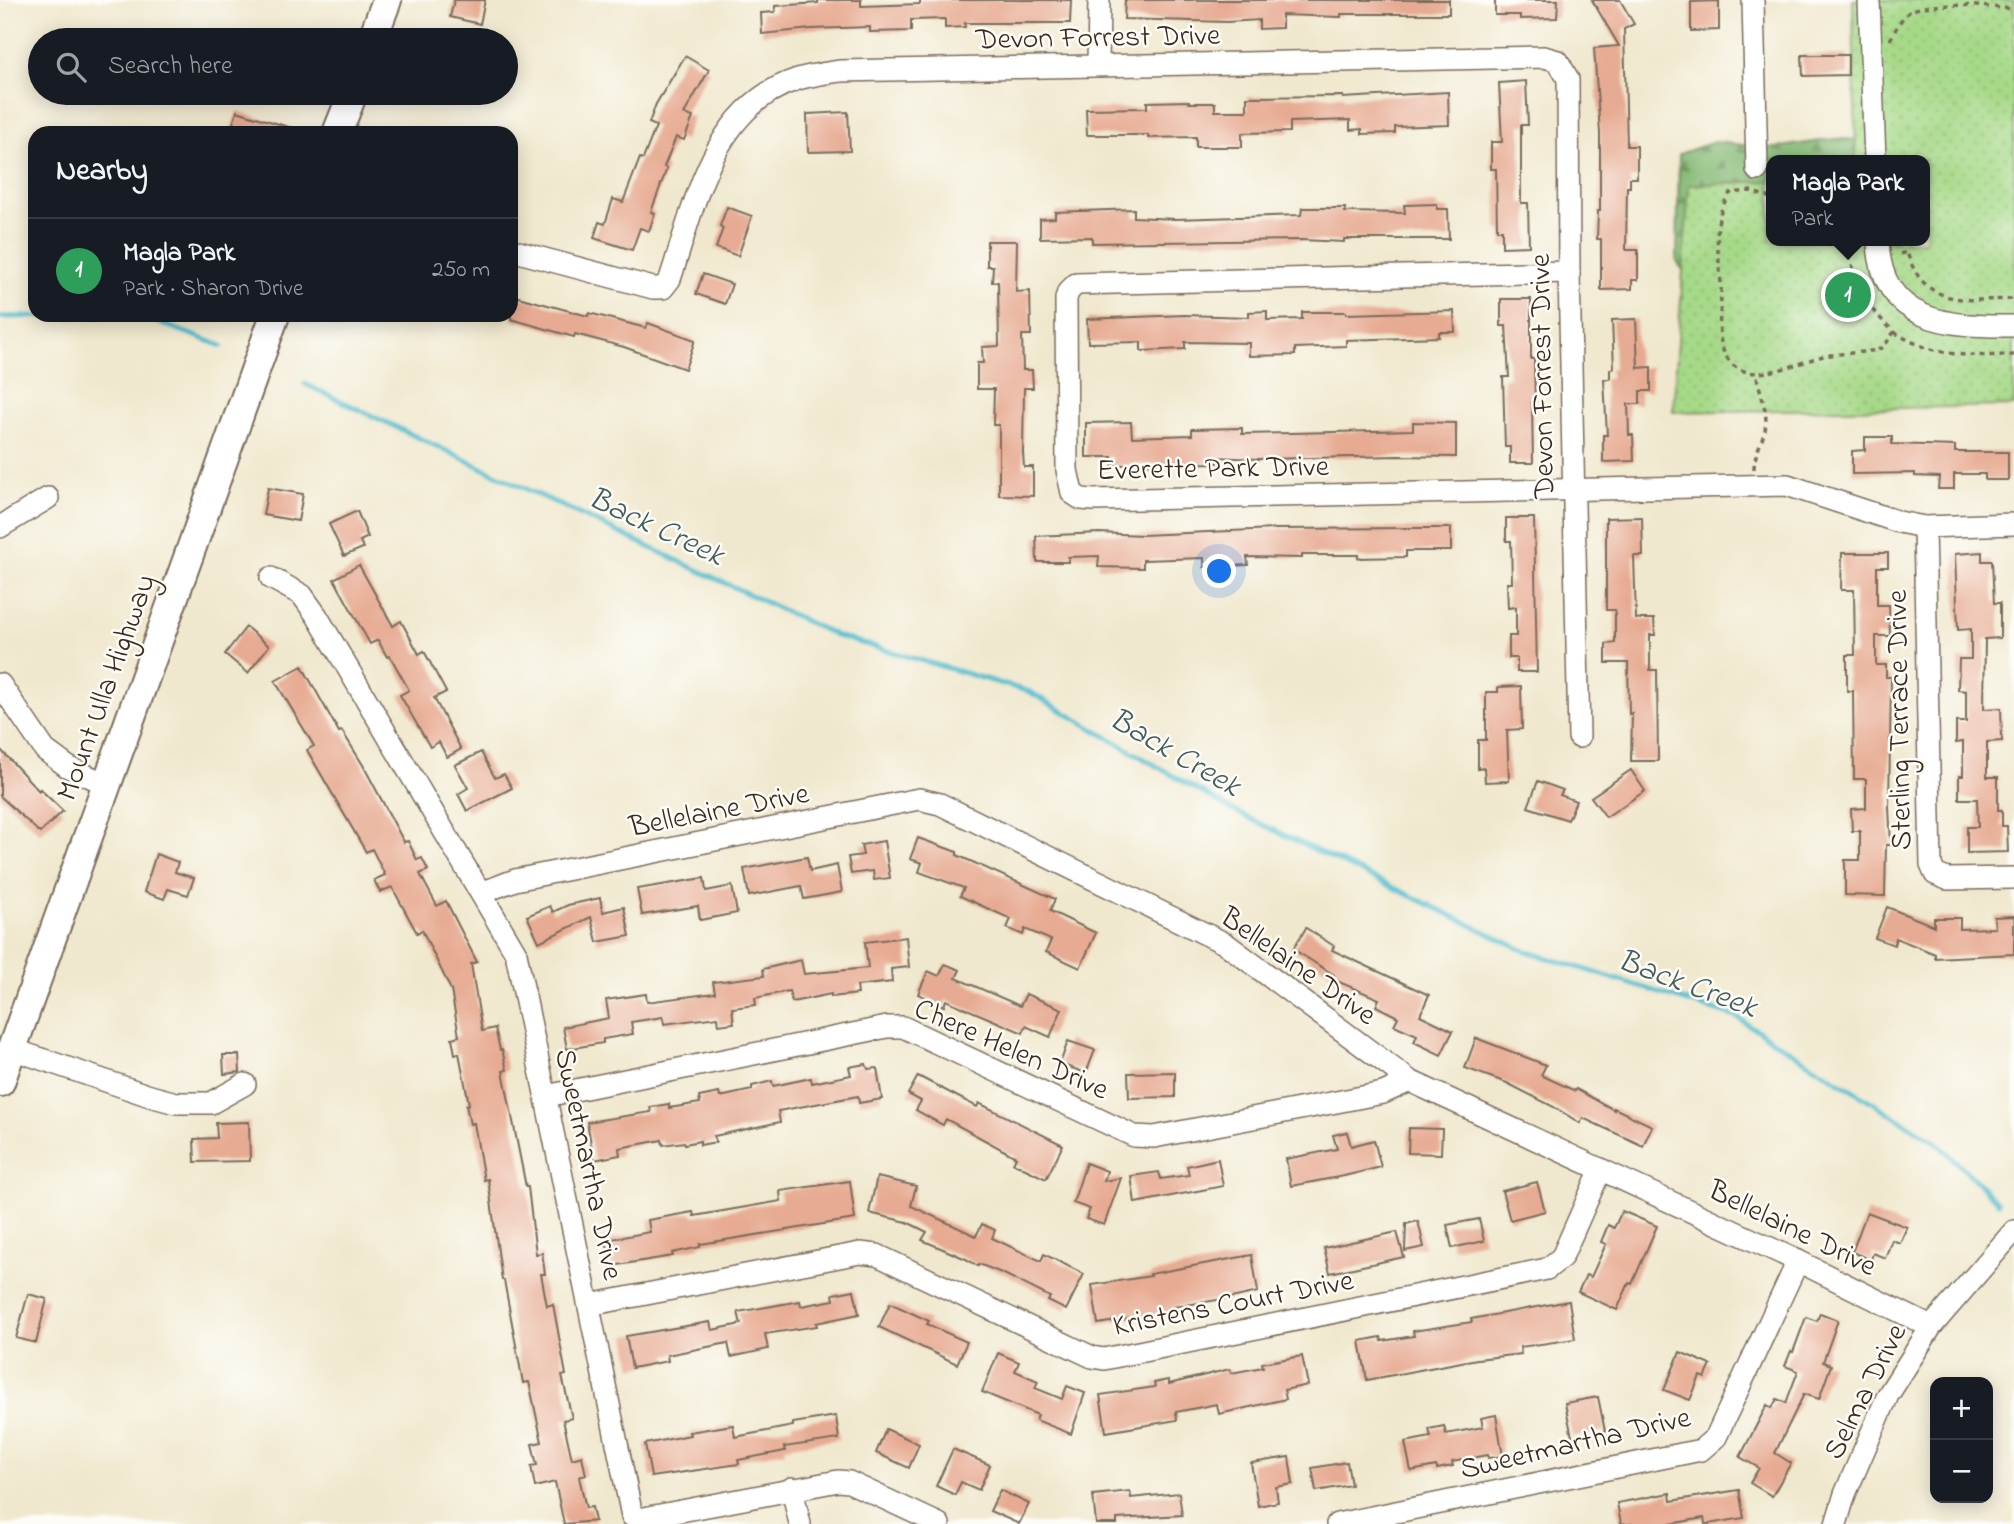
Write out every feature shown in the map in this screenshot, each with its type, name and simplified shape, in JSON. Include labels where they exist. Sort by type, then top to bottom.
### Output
[{"type":"main road","points":[[376,28],[387,0]]},
{"type":"main road","points":[[340,126],[348,105]]},
{"type":"main road","name":"Mount Ulla Highway","points":[[0,1082],[272,322]]},
{"type":"street","points":[[1098,65],[1099,0]]},
{"type":"street","points":[[1753,0],[1757,170]]},
{"type":"street","points":[[1869,0],[1875,155]]},
{"type":"street","name":"Devon Forrest Drive","points":[[518,252],[653,288],[663,288],[670,279],[712,156],[741,115],[766,94],[797,79],[840,71],[1544,57],[1558,61],[1568,79],[1569,272],[1579,737]]},
{"type":"street","points":[[1878,246],[1878,259],[1883,275],[1894,295],[1911,308],[1935,320],[1959,326],[2014,326]]},
{"type":"street","name":"Everette Park Drive","points":[[1569,272],[1076,284],[1068,292],[1066,299],[1067,470],[1072,493],[1080,499],[1093,500],[1787,485],[1899,522],[1924,527],[2014,524]]},
{"type":"street","points":[[0,527],[48,498]]},
{"type":"street","name":"Sterling Terrace Drive","points":[[1924,527],[1931,865],[1935,874],[1947,879],[2014,878]]},
{"type":"street","name":"Sweetmartha Drive","points":[[271,578],[302,596],[317,616],[516,953],[632,1516],[639,1519],[838,1481],[849,1482],[939,1524]]},
{"type":"street","points":[[0,684],[46,750],[68,767],[106,784]]},
{"type":"street","name":"Bellelaine Drive","points":[[481,893],[515,880],[919,799],[940,804],[1226,944],[1410,1082],[1798,1261],[1931,1327]]},
{"type":"street","name":"Chere Helen Drive","points":[[546,1096],[887,1027],[903,1027],[1134,1136],[1154,1137],[1383,1093],[1410,1082]]},
{"type":"street","points":[[12,1049],[176,1103],[211,1103],[245,1084]]},
{"type":"street","name":"Kristens Court Drive","points":[[589,1305],[860,1253],[877,1255],[1092,1357],[1104,1359],[1547,1269],[1562,1256],[1601,1170]]},
{"type":"street","name":"Selma Drive","points":[[1836,1524],[1845,1494],[1888,1395],[1931,1327],[2014,1231]]},
{"type":"street","name":"Sweetmartha Drive","points":[[1337,1524],[1360,1522],[1701,1450],[1717,1437],[1798,1261]]},
{"type":"street","points":[[792,1488],[800,1524]]},
{"type":"path","points":[[1890,41],[1900,21],[1911,10],[1925,5],[1962,4],[2014,9]]},
{"type":"path","points":[[1766,196],[1751,191],[1730,193],[1718,217],[1720,327],[1723,349],[1728,359],[1740,368],[1756,373],[1782,370],[1822,357],[1878,350],[1894,332]]},
{"type":"path","points":[[1843,246],[1860,291],[1869,306],[1894,332],[1923,348],[1956,356],[2014,355]]},
{"type":"path","points":[[1894,255],[1907,252],[1917,275],[1926,286],[1939,294],[1962,300],[2014,299]]},
{"type":"path","points":[[1755,485],[1754,463],[1766,427],[1756,373]]},
{"type":"green space","points":[[1853,0],[2014,0],[2014,406],[1673,412],[1689,185],[1766,181],[1766,246],[1930,246],[1930,155],[1856,155]]},
{"type":"green space","points":[[1834,139],[1864,140],[1865,155],[1766,155],[1766,244],[1693,283],[1677,262],[1679,154],[1714,142],[1774,148]]},
{"type":"building","points":[[454,0],[485,0],[480,24],[450,17]]},
{"type":"building","points":[[818,0],[861,0],[861,6],[920,4],[920,0],[1071,0],[1070,23],[965,23],[965,27],[945,28],[945,19],[911,20],[911,31],[870,32],[870,27],[762,34],[761,13],[775,12],[775,6],[818,3]]},
{"type":"building","points":[[1125,0],[1449,0],[1449,14],[1341,14],[1341,17],[1282,15],[1282,28],[1259,29],[1259,20],[1227,22],[1124,19]]},
{"type":"building","points":[[1495,0],[1558,0],[1557,18],[1520,19],[1520,15],[1495,15]]},
{"type":"building","points":[[1592,0],[1620,0],[1634,24],[1624,29],[1627,146],[1637,146],[1637,178],[1630,178],[1630,187],[1627,187],[1626,250],[1638,250],[1638,280],[1632,280],[1632,289],[1601,290],[1601,239],[1597,239],[1600,211],[1600,133],[1594,48],[1619,46]]},
{"type":"building","points":[[1719,1],[1719,30],[1691,31],[1691,2]]},
{"type":"building","points":[[1802,55],[1848,55],[1848,75],[1803,76]]},
{"type":"building","points":[[685,56],[709,70],[684,114],[693,117],[684,140],[676,137],[664,167],[667,168],[651,212],[655,213],[649,231],[640,228],[632,250],[594,238],[599,222],[605,224],[613,199],[623,202],[656,126],[649,123],[656,104]]},
{"type":"building","points":[[1526,81],[1528,125],[1521,125],[1521,203],[1528,203],[1529,246],[1502,247],[1502,230],[1497,230],[1496,169],[1491,169],[1491,142],[1502,142],[1499,83]]},
{"type":"building","points":[[1448,92],[1449,125],[1395,127],[1395,133],[1362,134],[1362,129],[1350,130],[1350,120],[1290,122],[1290,132],[1242,133],[1242,147],[1196,147],[1196,137],[1087,135],[1086,109],[1147,108],[1147,102],[1189,101],[1215,103],[1215,111],[1247,111],[1247,97],[1343,98]]},
{"type":"building","points":[[237,111],[285,126],[232,126]]},
{"type":"building","points":[[848,112],[850,151],[808,152],[807,114]]},
{"type":"building","points":[[1437,204],[1437,209],[1448,209],[1449,239],[1092,243],[1092,237],[1040,238],[1040,219],[1055,218],[1055,212],[1134,209],[1134,217],[1175,219],[1301,215],[1302,208],[1405,213],[1404,205]]},
{"type":"building","points":[[727,207],[752,216],[738,256],[716,248]]},
{"type":"building","points":[[987,241],[1017,241],[1016,292],[1030,291],[1031,335],[1022,335],[1023,370],[1032,370],[1033,388],[1024,388],[1023,453],[1024,467],[1033,467],[1033,496],[999,495],[999,425],[993,425],[994,389],[977,389],[977,363],[983,363],[982,347],[999,346],[998,282],[992,282],[993,266],[987,266]]},
{"type":"building","points":[[703,274],[732,284],[725,304],[696,294]]},
{"type":"building","points":[[518,297],[646,328],[648,323],[695,340],[685,369],[624,347],[575,334],[574,337],[518,321]]},
{"type":"building","points":[[1501,299],[1531,299],[1531,359],[1534,359],[1535,402],[1532,402],[1533,463],[1510,463],[1510,447],[1505,447],[1503,377],[1509,377],[1506,326],[1501,326]]},
{"type":"building","points":[[1267,311],[1267,320],[1302,319],[1302,312],[1346,314],[1454,311],[1455,332],[1439,332],[1439,337],[1346,340],[1346,346],[1295,348],[1295,355],[1249,356],[1249,343],[1185,342],[1185,349],[1141,351],[1141,342],[1088,343],[1087,319],[1184,315],[1249,317],[1249,312]]},
{"type":"building","points":[[1636,319],[1638,368],[1651,367],[1651,391],[1640,391],[1640,404],[1628,404],[1629,435],[1633,435],[1634,461],[1603,462],[1603,435],[1607,435],[1604,379],[1610,379],[1610,369],[1614,368],[1612,320]]},
{"type":"building","points":[[1131,422],[1132,437],[1192,435],[1192,429],[1242,428],[1242,434],[1293,433],[1413,430],[1413,422],[1456,423],[1456,457],[1217,457],[1218,463],[1112,465],[1112,457],[1086,457],[1086,423]]},
{"type":"building","points":[[1865,437],[1892,437],[1892,444],[1955,446],[1955,452],[2008,452],[2008,480],[1985,480],[1985,474],[1954,474],[1954,489],[1938,489],[1939,477],[1915,476],[1915,473],[1852,474],[1852,451],[1865,450]]},
{"type":"building","points":[[268,488],[303,494],[298,521],[263,515]]},
{"type":"building","points":[[357,511],[368,537],[360,541],[363,548],[344,556],[329,524]]},
{"type":"building","points":[[1642,517],[1643,556],[1634,556],[1636,619],[1654,619],[1655,635],[1650,635],[1650,670],[1657,670],[1658,761],[1631,761],[1632,713],[1629,714],[1628,663],[1606,663],[1606,644],[1615,643],[1615,610],[1606,610],[1606,518]]},
{"type":"building","points":[[1506,518],[1534,518],[1537,672],[1517,672],[1517,658],[1509,658],[1509,636],[1516,636],[1516,607],[1508,608],[1507,583],[1512,583],[1511,541],[1506,541]]},
{"type":"building","points":[[1451,528],[1451,551],[1406,551],[1406,557],[1247,557],[1248,565],[1204,567],[1204,558],[1143,560],[1143,568],[1098,567],[1099,556],[1068,557],[1068,562],[1037,562],[1036,536],[1099,533],[1143,535],[1274,529]]},
{"type":"building","points":[[1982,552],[1982,561],[1992,561],[1994,603],[2000,603],[2000,638],[1985,639],[1984,709],[2001,708],[2002,741],[1987,742],[1987,777],[1998,777],[1998,810],[2002,810],[2002,826],[2007,826],[2008,852],[1967,853],[1967,827],[1978,827],[1977,799],[1959,799],[1959,776],[1963,776],[1963,742],[1956,743],[1956,722],[1966,722],[1966,691],[1958,690],[1959,659],[1971,659],[1971,629],[1958,630],[1955,554]]},
{"type":"building","points":[[1842,553],[1888,553],[1888,567],[1877,567],[1877,605],[1889,605],[1890,636],[1876,636],[1876,665],[1886,665],[1886,677],[1891,677],[1891,845],[1886,845],[1885,896],[1845,895],[1845,860],[1860,860],[1860,831],[1852,831],[1851,809],[1866,808],[1866,779],[1854,779],[1853,691],[1847,691],[1847,655],[1855,655],[1854,590],[1841,590]]},
{"type":"building","points":[[359,565],[393,626],[401,621],[419,654],[424,651],[446,692],[434,698],[461,749],[447,757],[439,742],[430,747],[400,695],[409,690],[390,656],[387,657],[378,640],[370,644],[334,579]]},
{"type":"building","points":[[246,627],[269,646],[248,673],[225,654]]},
{"type":"building","points":[[302,666],[339,732],[342,731],[363,765],[404,842],[408,841],[417,860],[422,858],[428,870],[420,874],[437,906],[446,901],[477,962],[471,964],[482,1031],[495,1028],[502,1050],[507,1070],[503,1071],[528,1187],[536,1254],[542,1253],[545,1274],[541,1274],[547,1306],[553,1304],[566,1375],[562,1376],[572,1418],[563,1420],[572,1459],[582,1456],[586,1475],[579,1477],[586,1508],[592,1507],[595,1521],[564,1524],[555,1482],[535,1487],[531,1466],[537,1465],[532,1444],[542,1442],[529,1382],[523,1383],[502,1280],[488,1179],[484,1180],[474,1123],[470,1124],[459,1053],[455,1054],[452,1038],[459,1036],[451,990],[422,930],[417,933],[392,887],[380,892],[374,880],[385,875],[372,849],[366,852],[307,750],[314,746],[275,681]]},
{"type":"building","points":[[1521,686],[1522,729],[1507,730],[1509,781],[1485,782],[1484,768],[1478,769],[1478,740],[1486,740],[1486,692],[1498,692],[1498,687]]},
{"type":"building","points":[[0,749],[39,791],[40,789],[63,811],[40,833],[0,796]]},
{"type":"building","points":[[481,752],[495,778],[504,774],[512,788],[467,811],[458,794],[468,788],[455,765]]},
{"type":"building","points":[[1631,770],[1645,791],[1606,817],[1591,797]]},
{"type":"building","points":[[1538,781],[1563,790],[1560,795],[1576,801],[1568,820],[1528,807]]},
{"type":"building","points":[[918,838],[957,852],[957,855],[1055,899],[1050,911],[1096,933],[1080,968],[1046,952],[1051,940],[1025,929],[1023,935],[1007,928],[1011,919],[960,896],[964,888],[919,872],[922,863],[910,859]]},
{"type":"building","points":[[884,841],[890,878],[874,880],[873,871],[851,874],[848,857],[863,855],[861,845]]},
{"type":"building","points":[[156,854],[178,862],[175,872],[194,878],[188,895],[168,889],[164,899],[144,892]]},
{"type":"building","points":[[807,857],[810,871],[837,865],[842,892],[804,899],[801,886],[749,896],[744,869]]},
{"type":"building","points":[[704,878],[706,891],[732,886],[737,913],[700,920],[698,906],[642,915],[637,889]]},
{"type":"building","points":[[600,898],[603,912],[624,907],[630,936],[597,942],[591,917],[539,942],[527,916],[550,906],[553,912],[568,905]]},
{"type":"building","points":[[1887,907],[1934,926],[1934,918],[1960,918],[1960,929],[1995,928],[1994,917],[2014,916],[2014,954],[1935,958],[1935,954],[1896,938],[1894,945],[1875,938]]},
{"type":"building","points":[[1306,928],[1334,946],[1332,950],[1429,995],[1420,1015],[1453,1031],[1441,1055],[1414,1042],[1417,1035],[1394,1025],[1398,1017],[1376,1006],[1379,999],[1332,979],[1334,975],[1293,949]]},
{"type":"building","points":[[906,937],[909,967],[891,969],[892,982],[857,986],[858,994],[831,997],[831,994],[792,1002],[789,991],[755,998],[756,1005],[732,1008],[734,1023],[719,1025],[718,1017],[664,1024],[663,1017],[631,1022],[633,1034],[603,1039],[603,1043],[567,1049],[563,1027],[609,1018],[606,1000],[646,994],[647,1002],[715,993],[713,982],[764,976],[763,969],[801,960],[804,974],[868,968],[865,942]]},
{"type":"building","points":[[945,964],[960,970],[956,978],[1020,1006],[1026,994],[1062,1009],[1050,1037],[1026,1026],[1023,1033],[946,1000],[944,1006],[918,994],[928,971],[939,976]]},
{"type":"building","points":[[1476,1038],[1546,1065],[1541,1075],[1652,1126],[1643,1146],[1583,1118],[1580,1123],[1507,1083],[1465,1068]]},
{"type":"building","points":[[1068,1041],[1095,1050],[1086,1073],[1060,1064]]},
{"type":"building","points":[[223,1055],[239,1055],[240,1072],[224,1074]]},
{"type":"building","points":[[866,1064],[868,1069],[877,1068],[882,1099],[859,1103],[858,1096],[778,1111],[780,1122],[714,1136],[716,1142],[663,1145],[662,1140],[619,1148],[620,1155],[594,1160],[587,1122],[651,1112],[650,1107],[669,1104],[669,1108],[700,1103],[699,1097],[719,1093],[720,1097],[752,1090],[752,1086],[772,1081],[773,1086],[811,1078],[812,1083],[851,1075],[849,1067]]},
{"type":"building","points":[[1175,1072],[1175,1097],[1129,1098],[1128,1073]]},
{"type":"building","points":[[918,1076],[977,1107],[979,1103],[1063,1145],[1046,1179],[1013,1163],[1016,1157],[946,1119],[943,1125],[916,1110],[921,1101],[908,1094]]},
{"type":"building","points":[[249,1122],[250,1161],[195,1162],[194,1139],[217,1138],[216,1123]]},
{"type":"building","points":[[1409,1128],[1442,1129],[1441,1154],[1408,1153]]},
{"type":"building","points":[[1347,1132],[1351,1146],[1374,1140],[1381,1167],[1291,1186],[1286,1159],[1337,1149],[1333,1135]]},
{"type":"building","points":[[1218,1159],[1223,1186],[1135,1203],[1131,1176],[1159,1172],[1161,1179],[1189,1175],[1187,1166]]},
{"type":"building","points":[[1086,1163],[1107,1171],[1104,1181],[1121,1178],[1104,1225],[1086,1219],[1090,1209],[1073,1203]]},
{"type":"building","points":[[877,1177],[916,1186],[911,1206],[976,1236],[982,1224],[995,1230],[992,1238],[1041,1261],[1044,1254],[1084,1274],[1066,1310],[1048,1301],[1050,1297],[1004,1274],[979,1264],[978,1266],[922,1240],[927,1232],[907,1222],[869,1213]]},
{"type":"building","points":[[850,1181],[855,1219],[700,1244],[700,1247],[672,1253],[673,1256],[611,1266],[606,1240],[650,1232],[648,1220],[693,1212],[694,1216],[781,1201],[780,1191]]},
{"type":"building","points":[[1537,1182],[1545,1211],[1510,1220],[1502,1191]]},
{"type":"building","points":[[1622,1211],[1657,1226],[1632,1284],[1629,1283],[1617,1310],[1578,1292],[1586,1275],[1591,1277],[1606,1244],[1601,1242],[1608,1225],[1614,1228]]},
{"type":"building","points":[[1867,1212],[1907,1227],[1900,1243],[1892,1240],[1885,1258],[1873,1253],[1871,1260],[1852,1252]]},
{"type":"building","points":[[1479,1219],[1484,1241],[1452,1248],[1447,1225]]},
{"type":"building","points":[[1418,1221],[1424,1247],[1405,1251],[1406,1224]]},
{"type":"building","points":[[1397,1232],[1404,1257],[1330,1273],[1324,1248]]},
{"type":"building","points":[[1252,1255],[1258,1292],[1173,1307],[1174,1311],[1098,1324],[1092,1285]]},
{"type":"building","points":[[854,1290],[859,1314],[816,1323],[817,1326],[765,1334],[768,1349],[731,1357],[728,1343],[667,1355],[668,1361],[632,1368],[626,1336],[710,1322],[712,1330],[741,1324],[738,1312],[800,1301],[801,1306],[834,1300],[833,1294]]},
{"type":"building","points":[[28,1294],[47,1299],[36,1343],[16,1338]]},
{"type":"building","points":[[1569,1301],[1575,1339],[1520,1347],[1521,1354],[1477,1359],[1367,1380],[1360,1341],[1414,1336],[1413,1331],[1472,1322],[1471,1319]]},
{"type":"building","points":[[890,1303],[967,1342],[957,1364],[879,1327]]},
{"type":"building","points":[[1820,1313],[1838,1320],[1823,1362],[1831,1365],[1819,1399],[1804,1394],[1775,1453],[1791,1463],[1772,1496],[1750,1483],[1759,1468],[1740,1457],[1767,1405],[1772,1408],[1777,1399],[1786,1403],[1798,1371],[1785,1366],[1806,1317],[1817,1321]]},
{"type":"building","points":[[1680,1352],[1711,1365],[1705,1378],[1700,1376],[1690,1400],[1664,1390]]},
{"type":"building","points":[[998,1353],[1019,1362],[1015,1371],[1038,1381],[1035,1388],[1062,1399],[1067,1386],[1085,1393],[1071,1434],[1036,1420],[1038,1415],[982,1392]]},
{"type":"building","points":[[1302,1356],[1308,1385],[1284,1390],[1286,1399],[1219,1414],[1217,1404],[1176,1412],[1177,1420],[1106,1432],[1100,1395],[1155,1387],[1154,1383],[1168,1380],[1169,1384],[1230,1369],[1231,1373],[1263,1367],[1262,1363]]},
{"type":"building","points":[[1598,1397],[1605,1431],[1572,1437],[1565,1403]]},
{"type":"building","points":[[1496,1415],[1503,1456],[1489,1458],[1488,1455],[1452,1462],[1453,1466],[1411,1471],[1405,1442],[1431,1437],[1429,1429],[1444,1426],[1446,1434],[1483,1427],[1481,1418]]},
{"type":"building","points":[[836,1416],[839,1439],[784,1447],[785,1451],[738,1460],[739,1464],[651,1477],[645,1444],[690,1435],[689,1432],[733,1425],[735,1437]]},
{"type":"building","points":[[886,1429],[919,1444],[909,1468],[876,1453]]},
{"type":"building","points":[[953,1449],[990,1465],[979,1490],[961,1482],[955,1495],[936,1486]]},
{"type":"building","points":[[1289,1457],[1293,1484],[1276,1487],[1278,1502],[1258,1506],[1251,1463]]},
{"type":"building","points":[[1347,1462],[1351,1485],[1316,1491],[1312,1468]]},
{"type":"building","points":[[1000,1490],[1029,1504],[1019,1524],[990,1511]]},
{"type":"building","points":[[1739,1490],[1744,1518],[1708,1524],[1705,1524],[1704,1518],[1670,1524],[1621,1524],[1617,1503],[1670,1493],[1671,1501]]},
{"type":"building","points":[[1130,1491],[1131,1498],[1179,1493],[1182,1515],[1117,1519],[1117,1524],[1096,1524],[1093,1495]]},
{"type":"waterway","name":"Back Creek","points":[[0,317],[28,317]]},
{"type":"waterway","name":"Back Creek","points":[[158,322],[222,346]]},
{"type":"waterway","name":"Back Creek","points":[[305,384],[837,636],[1030,692],[1230,809],[1523,950],[1736,1017],[1937,1143],[1998,1202]]},
{"type":"place","name":"Magla Park","points":[[1848,295]]}]
